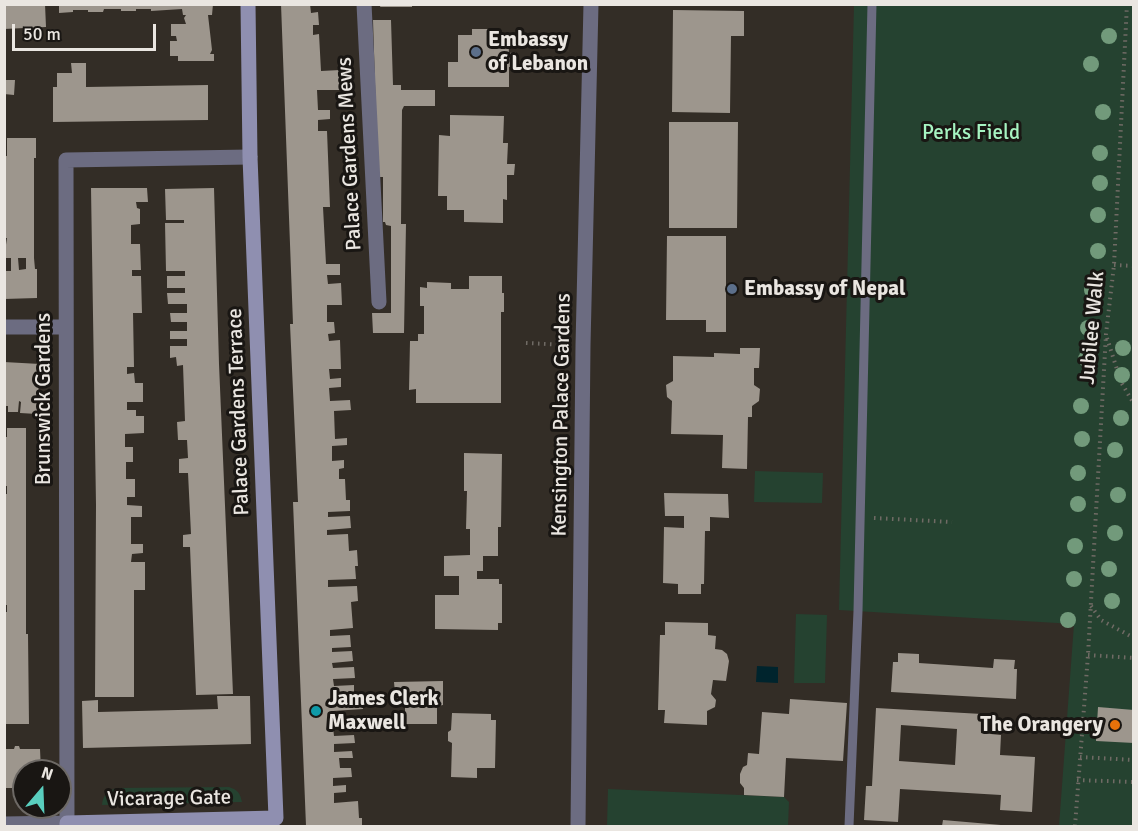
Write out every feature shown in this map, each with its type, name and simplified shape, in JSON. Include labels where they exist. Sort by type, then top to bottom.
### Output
[{"type":"main road","name":"Palace Gardens Terrace","points":[[248,4],[250,157],[276,818]]},
{"type":"main road","name":"Vicarage Gate","points":[[67,825],[276,818]]},
{"type":"street","name":"Palace Gardens Mews","points":[[364,4],[379,302]]},
{"type":"street","name":"Kensington Palace Gardens","points":[[578,826],[583,345],[591,4]]},
{"type":"street","name":"Brunswick Gardens","points":[[67,825],[66,160],[250,157]]},
{"type":"street","points":[[4,327],[65,327]]},
{"type":"street","points":[[4,824],[67,825]]},
{"type":"lane","points":[[849,826],[861,518],[872,4]]},
{"type":"path","name":"Jubilee Walk","points":[[1075,826],[1088,655],[1106,334],[1114,265],[1127,4]]},
{"type":"path","points":[[1114,265],[1134,266]]},
{"type":"path","points":[[1106,334],[1121,382],[1134,404]]},
{"type":"path","points":[[526,343],[557,345]]},
{"type":"path","points":[[861,518],[951,522]]},
{"type":"path","points":[[1090,605],[1101,620],[1134,638]]},
{"type":"path","points":[[1088,655],[1134,658]]},
{"type":"path","points":[[1080,758],[1134,760]]},
{"type":"path","points":[[1077,780],[1134,782]]},
{"type":"green space","name":"Perks Field","points":[[854,5],[1133,5],[1133,826],[1059,826],[1074,624],[839,610]]},
{"type":"green space","points":[[755,471],[823,473],[822,503],[754,502]]},
{"type":"green space","points":[[796,614],[827,615],[825,683],[794,683]]},
{"type":"green space","points":[[229,787],[238,792],[242,802],[102,805],[106,794],[116,788]]},
{"type":"green space","points":[[608,789],[784,797],[789,802],[788,826],[607,826]]},
{"type":"water","points":[[757,666],[778,667],[778,683],[756,682]]},
{"type":"building","points":[[4,4],[45,4],[46,27],[4,29]]},
{"type":"building","points":[[59,4],[213,4],[212,15],[208,15],[212,50],[210,54],[214,54],[214,61],[178,61],[178,56],[170,56],[170,41],[177,41],[176,36],[171,36],[171,24],[186,24],[184,18],[186,15],[183,15],[182,9],[121,11],[121,9],[104,9],[103,12],[73,10],[73,12],[59,13]]},
{"type":"building","points":[[281,4],[310,4],[311,13],[318,12],[319,25],[313,25],[313,35],[319,34],[321,71],[340,70],[341,90],[317,90],[318,110],[330,110],[330,119],[318,120],[318,131],[327,131],[330,207],[323,207],[326,264],[340,264],[340,275],[327,275],[328,284],[341,283],[342,305],[327,305],[327,322],[334,322],[335,333],[328,334],[329,341],[340,340],[341,369],[329,369],[330,379],[341,378],[341,387],[329,388],[330,401],[350,400],[351,410],[334,411],[335,439],[347,438],[347,445],[332,446],[332,461],[344,460],[344,468],[339,469],[339,479],[345,479],[346,500],[350,500],[350,511],[328,512],[328,517],[350,516],[351,528],[327,530],[327,535],[348,534],[349,551],[357,550],[358,566],[355,566],[356,579],[328,580],[328,587],[357,586],[358,601],[351,602],[353,628],[330,630],[330,636],[350,635],[351,647],[332,648],[332,652],[352,651],[353,661],[332,663],[333,668],[354,667],[355,678],[333,679],[334,686],[354,685],[354,695],[332,697],[333,703],[363,701],[363,709],[333,711],[333,719],[360,717],[360,720],[350,721],[351,726],[333,727],[334,736],[354,735],[355,743],[334,744],[334,752],[352,751],[353,758],[339,758],[340,768],[351,768],[352,777],[333,778],[333,786],[346,785],[346,792],[334,793],[334,803],[358,801],[362,826],[306,826],[293,502],[298,502],[290,324],[293,324]]},
{"type":"building","points":[[381,4],[412,4],[412,7],[380,7]]},
{"type":"building","points":[[673,10],[744,11],[744,36],[731,36],[730,113],[672,112]]},
{"type":"building","points":[[373,20],[391,20],[393,85],[401,85],[401,90],[435,90],[435,106],[404,106],[402,110],[401,224],[406,224],[404,333],[373,333],[372,313],[391,313],[391,226],[383,222],[383,177],[378,177]]},
{"type":"building","points":[[472,29],[494,29],[494,38],[508,38],[509,53],[516,52],[516,67],[509,67],[509,87],[448,87],[448,62],[458,62],[458,35],[472,35]]},
{"type":"building","points":[[71,63],[86,63],[86,87],[208,85],[208,120],[53,122],[53,87],[57,87],[57,73],[72,73]]},
{"type":"building","points":[[4,80],[15,80],[14,95],[4,94]]},
{"type":"building","points":[[450,115],[504,116],[503,143],[508,143],[507,164],[515,164],[514,175],[507,175],[507,200],[503,199],[503,223],[464,222],[464,210],[447,210],[447,196],[438,196],[439,135],[450,136]]},
{"type":"building","points":[[669,122],[738,122],[737,228],[669,228]]},
{"type":"building","points":[[7,138],[36,138],[34,258],[35,269],[37,269],[37,298],[4,299],[4,271],[11,271],[11,258],[4,258],[7,238],[4,238],[6,221],[4,221],[4,156],[7,156]],"holes":[[[18,258],[26,258],[26,269],[19,270]]]},
{"type":"building","points":[[91,188],[147,188],[148,202],[136,202],[137,208],[140,209],[140,224],[131,225],[131,244],[140,244],[141,270],[132,270],[132,276],[141,276],[142,313],[133,313],[134,367],[127,367],[127,374],[134,373],[135,383],[143,383],[143,402],[127,402],[127,410],[136,410],[136,416],[144,416],[144,433],[125,434],[125,447],[133,447],[133,462],[126,462],[126,479],[135,479],[135,497],[127,497],[127,505],[142,506],[142,517],[131,517],[131,544],[143,544],[143,553],[132,554],[131,562],[145,562],[145,590],[134,590],[134,697],[95,697],[96,505]]},
{"type":"building","points":[[214,188],[233,694],[196,695],[190,547],[183,547],[183,535],[191,534],[188,473],[179,473],[179,459],[188,458],[187,440],[178,440],[177,422],[185,421],[183,365],[177,366],[176,357],[170,358],[170,346],[187,346],[187,339],[170,339],[170,331],[187,331],[187,322],[171,322],[170,313],[187,313],[187,304],[168,304],[167,293],[185,293],[185,288],[167,288],[167,276],[185,276],[185,271],[166,271],[165,223],[184,223],[184,220],[166,220],[165,189]]},
{"type":"building","points":[[667,236],[726,236],[726,332],[706,332],[706,320],[666,320]]},
{"type":"building","points":[[469,276],[502,276],[504,312],[501,312],[501,403],[416,403],[416,389],[409,390],[410,341],[418,341],[418,334],[424,334],[424,306],[420,306],[420,287],[427,288],[427,282],[451,283],[451,289],[469,289]]},
{"type":"building","points":[[740,348],[760,348],[759,368],[754,368],[754,385],[760,389],[759,401],[752,406],[752,417],[748,417],[747,469],[722,468],[723,435],[671,434],[672,401],[667,397],[666,385],[673,381],[673,356],[714,357],[714,353],[740,354]]},
{"type":"building","points":[[4,362],[40,364],[37,414],[20,413],[21,402],[19,401],[18,412],[8,412],[8,406],[4,406]]},
{"type":"building","points":[[7,428],[26,428],[26,634],[28,634],[29,724],[4,724],[4,618],[7,605],[4,605],[4,494],[7,494],[7,486],[4,486],[4,437],[7,437]]},
{"type":"building","points":[[464,453],[502,454],[501,527],[498,527],[498,556],[483,556],[483,571],[477,571],[477,579],[499,579],[499,584],[502,584],[502,623],[498,623],[498,630],[435,629],[435,595],[459,595],[459,576],[444,576],[444,556],[470,555],[470,529],[466,529],[467,491],[464,491]]},
{"type":"building","points":[[664,493],[728,494],[729,518],[710,517],[710,531],[705,531],[704,584],[701,584],[701,594],[678,594],[678,584],[663,583],[664,527],[684,528],[684,516],[665,516]]},
{"type":"building","points":[[665,622],[708,623],[708,635],[716,636],[715,649],[727,654],[729,661],[726,681],[713,680],[711,694],[716,700],[715,707],[707,711],[707,725],[664,723],[665,710],[658,710],[660,635],[665,635]]},
{"type":"building","points":[[898,653],[919,654],[919,663],[993,668],[994,659],[1015,660],[1016,699],[891,692],[893,662],[898,662]]},
{"type":"building","points":[[443,681],[443,705],[437,706],[437,724],[405,724],[405,704],[396,704],[394,682]]},
{"type":"building","points":[[217,696],[250,696],[251,744],[83,748],[82,701],[98,700],[98,712],[218,709]]},
{"type":"building","points":[[790,699],[847,703],[843,761],[786,758],[784,797],[744,795],[740,774],[743,767],[747,765],[748,753],[759,754],[762,712],[789,714]]},
{"type":"building","name":"The Orangery","points":[[1098,707],[1134,710],[1134,743],[1096,741]]},
{"type":"building","points":[[876,708],[982,714],[981,733],[1001,735],[1000,755],[1035,757],[1032,812],[1000,810],[1001,795],[900,789],[898,822],[864,820],[866,786],[872,786]],"holes":[[[901,725],[957,729],[955,765],[899,761]]]},
{"type":"building","points":[[452,713],[491,714],[491,720],[496,720],[495,768],[477,768],[477,778],[451,777],[452,743],[448,741],[448,732],[451,730]]},
{"type":"building","points":[[15,746],[19,746],[20,749],[40,749],[40,759],[12,759],[12,788],[4,788],[4,749],[14,749]]},
{"type":"building","points":[[943,820],[1001,825],[1001,826],[942,826]]},
{"type":"place","name":"Embassy of Lebanon","points":[[476,52]]},
{"type":"place","name":"Embassy of Nepal","points":[[732,289]]},
{"type":"place","name":"James Clerk Maxwell","points":[[316,711]]},
{"type":"place","name":"The Orangery","points":[[1115,725]]}]
